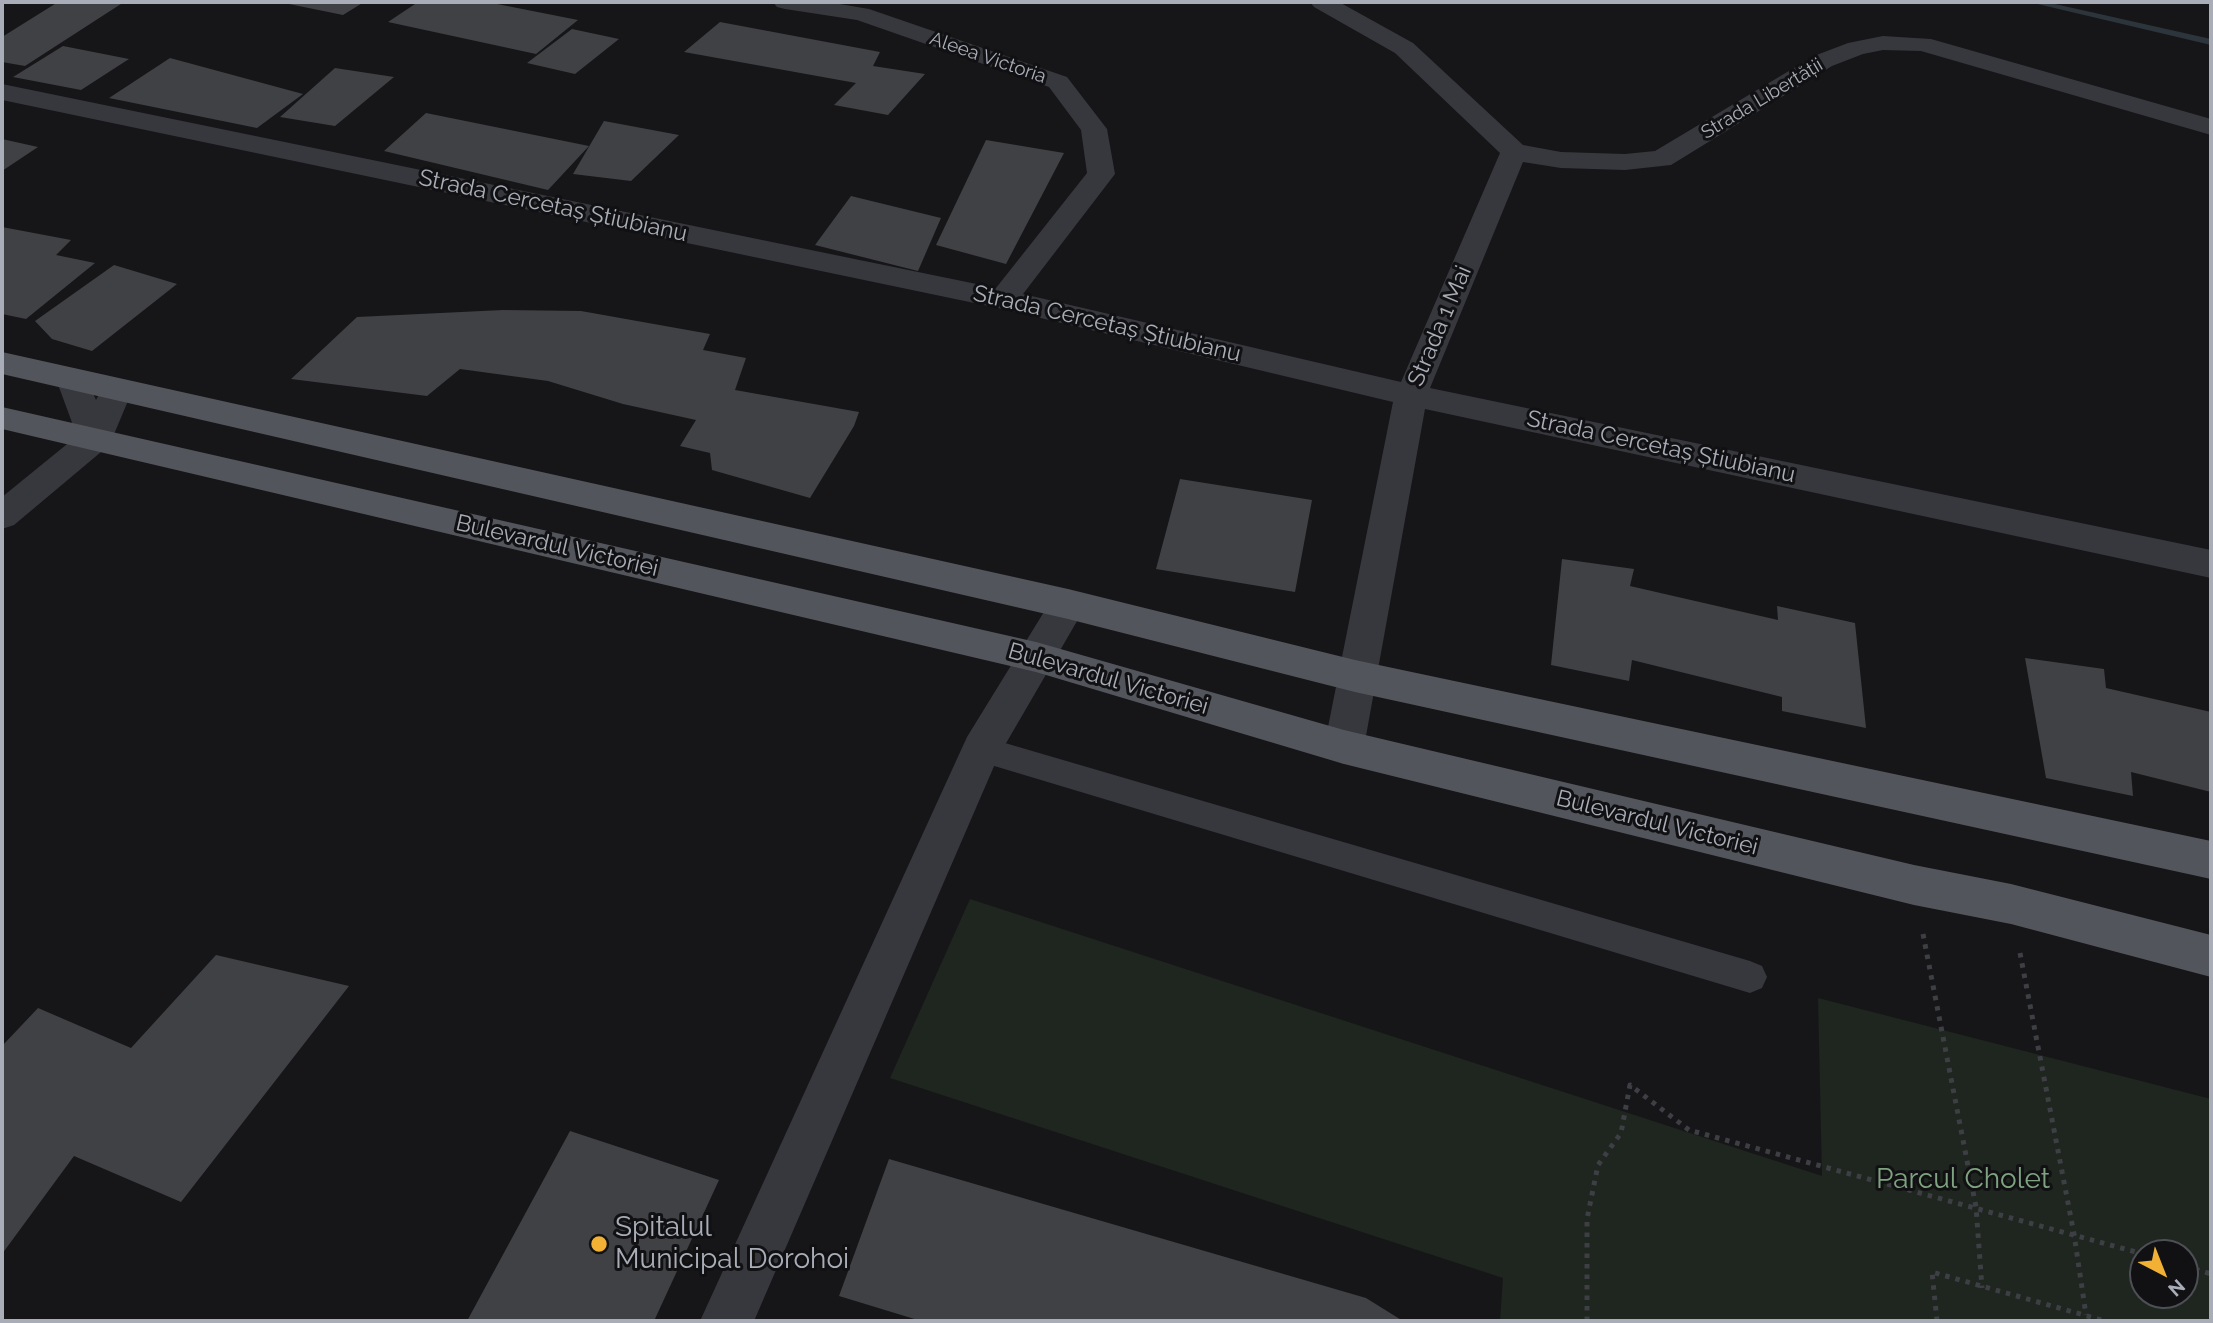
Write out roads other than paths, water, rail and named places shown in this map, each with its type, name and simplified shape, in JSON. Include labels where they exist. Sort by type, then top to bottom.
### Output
[{"type":"main road","points":[[2,363],[1068,604],[1355,676],[2211,860]]},
{"type":"main road","name":"Bulevardul Victoriei","points":[[2,418],[1036,657],[1344,747],[1913,885],[2011,904],[2211,956]]},
{"type":"street","name":"Aleea Victoria","points":[[785,2],[861,14],[1058,82],[1094,129],[1101,174],[1003,299]]},
{"type":"street","points":[[1322,2],[1404,48],[1514,152]]},
{"type":"street","name":"Strada Libertății","points":[[1514,152],[1561,160],[1625,162],[1661,159],[1823,61],[1857,48],[1883,43],[1922,44],[2211,128]]},
{"type":"street","name":"Strada Cercetaș Știubianu","points":[[2,92],[1003,299],[1411,395],[2211,564]]},
{"type":"street","name":"Strada 1 Mai","points":[[1344,747],[1355,676],[1411,395],[1514,152]]},
{"type":"street","points":[[72,379],[95,439]]},
{"type":"street","points":[[2,516],[95,439],[117,389]]},
{"type":"street","points":[[727,1321],[981,749],[1068,604]]},
{"type":"lane","points":[[981,749],[1750,977]]},
{"type":"waterway","points":[[2034,2],[2211,42]]},
{"type":"place","name":"Spitalul Municipal Dorohoi","points":[[599,1244]]},
{"type":"park label","name":"Parcul Cholet","points":[[1963,1180]]}]
